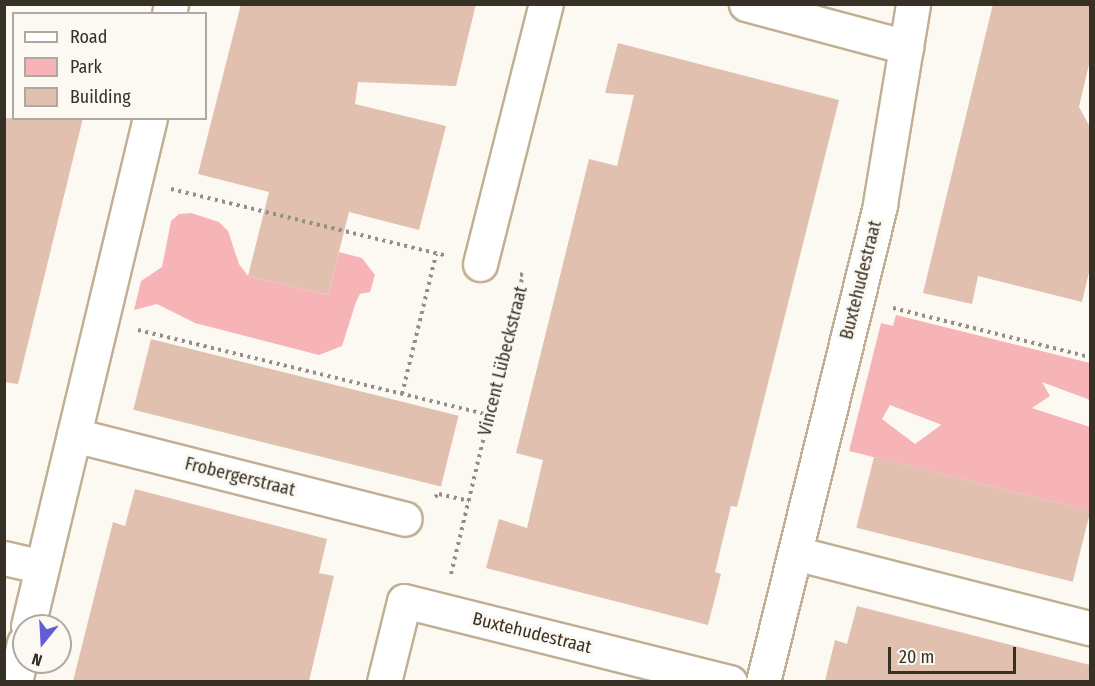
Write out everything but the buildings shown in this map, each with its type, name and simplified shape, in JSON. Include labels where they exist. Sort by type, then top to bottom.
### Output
[{"type":"street","points":[[480,264],[546,4]]},
{"type":"street","points":[[746,4],[906,47]]},
{"type":"street","name":"Buxtehudestraat","points":[[763,681],[880,204],[913,4]]},
{"type":"street","points":[[31,614],[150,120]]},
{"type":"street","name":"Frobergerstraat","points":[[74,435],[405,519]]},
{"type":"street","points":[[795,553],[1090,628]]},
{"type":"street","points":[[4,558],[42,567]]},
{"type":"street","name":"Buxtehudestraat","points":[[384,681],[404,602],[730,681]]},
{"type":"path","points":[[135,180],[480,264]]},
{"type":"path","points":[[402,394],[436,254]]},
{"type":"path","name":"Vincent Lübeckstraat","points":[[442,611],[524,275],[480,264]]},
{"type":"path","points":[[856,299],[1090,357]]},
{"type":"path","points":[[102,321],[490,415]]},
{"type":"green space","points":[[191,213],[219,222],[228,231],[239,264],[248,276],[328,295],[339,252],[362,258],[375,275],[370,292],[360,294],[356,302],[342,346],[319,355],[195,323],[157,304],[134,310],[141,281],[162,267],[171,221],[179,214]]},
{"type":"green space","points":[[896,315],[1090,363],[1090,400],[1042,382],[1050,396],[1032,408],[1090,427],[1090,511],[849,451],[881,323],[893,326]],"holes":[[[890,405],[942,425],[915,444],[882,419]]]}]
